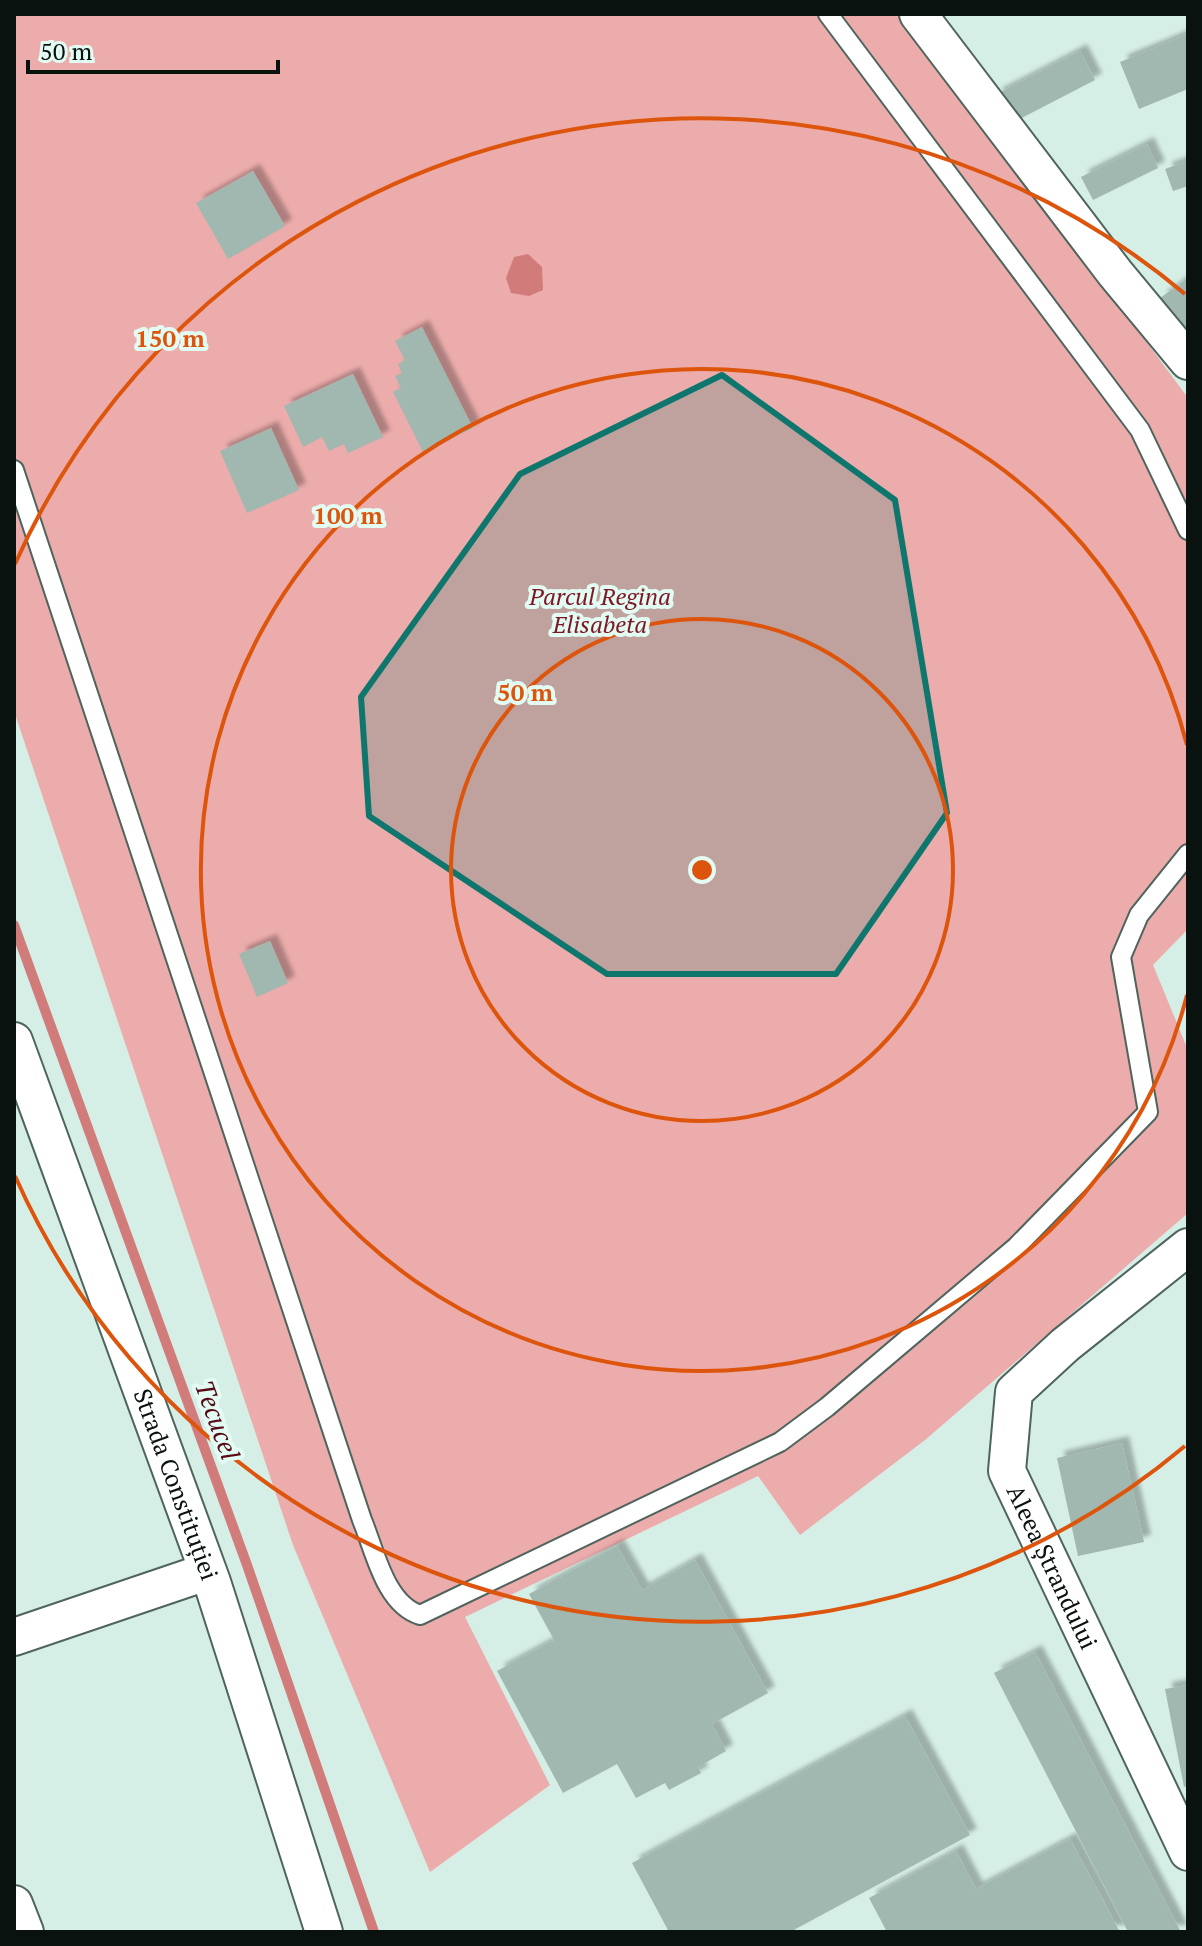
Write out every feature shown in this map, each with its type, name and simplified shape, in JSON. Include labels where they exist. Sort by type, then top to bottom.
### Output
[{"type":"street","points":[[918,14],[1115,273],[1188,361]]},
{"type":"street","name":"Strada Constituției","points":[[14,1041],[206,1572],[324,1932]]},
{"type":"street","name":"Aleea Ștrandului","points":[[1188,1247],[1065,1345],[1014,1392],[1007,1471],[1188,1852]]},
{"type":"street","points":[[14,1637],[206,1572]]},
{"type":"street","points":[[14,1904],[25,1932]]},
{"type":"lane","points":[[828,14],[1140,430],[1188,530]]},
{"type":"lane","points":[[14,470],[362,1520],[394,1598],[405,1611],[420,1615],[780,1442],[827,1407],[1016,1247],[1148,1112],[1121,957],[1139,915],[1188,854]]},
{"type":"highlighted area","points":[[722,375],[895,500],[947,813],[836,974],[607,974],[369,816],[361,697],[520,474]]},
{"type":"green space","name":"Parcul Regina Elisabeta","points":[[14,14],[904,14],[1188,398],[1188,929],[1153,965],[1188,1050],[1188,1213],[925,1440],[800,1535],[758,1476],[465,1617],[550,1785],[430,1872],[293,1545],[14,711]]},
{"type":"shaded area","points":[[528,254],[542,267],[543,290],[529,296],[511,293],[506,278],[514,257]]},
{"type":"building","points":[[1188,34],[1188,89],[1139,109],[1120,62]]},
{"type":"building","points":[[1080,51],[1095,80],[1010,124],[995,95]]},
{"type":"building","points":[[1147,144],[1158,168],[1093,200],[1081,177]]},
{"type":"building","points":[[1188,161],[1188,186],[1173,191],[1165,169]]},
{"type":"building","points":[[253,171],[285,226],[228,259],[196,203]]},
{"type":"building","points":[[1188,278],[1188,336],[1160,298]]},
{"type":"building","points":[[422,327],[473,428],[423,452],[393,392],[401,388],[395,376],[402,373],[398,364],[405,360],[395,341]]},
{"type":"building","points":[[353,374],[383,437],[348,453],[344,444],[329,451],[322,437],[303,447],[284,406]]},
{"type":"building","points":[[271,428],[299,490],[247,513],[220,451]]},
{"type":"building","points":[[270,941],[288,983],[257,997],[239,954]]},
{"type":"building","points":[[1122,1443],[1144,1542],[1078,1556],[1057,1458]]},
{"type":"building","points":[[617,1546],[642,1590],[695,1560],[768,1693],[712,1724],[726,1751],[698,1767],[701,1773],[669,1790],[665,1783],[636,1798],[617,1764],[563,1793],[497,1671],[554,1640],[529,1594]]},
{"type":"building","points":[[1035,1652],[1181,1932],[1128,1932],[994,1673]]},
{"type":"building","points":[[1188,1685],[1188,1786],[1184,1787],[1165,1689]]},
{"type":"building","points":[[905,1716],[970,1835],[790,1932],[669,1932],[632,1863]]},
{"type":"building","points":[[1070,1839],[1120,1932],[887,1932],[869,1898],[956,1851],[976,1889]]},
{"type":"waterway","name":"Tecucel","points":[[14,925],[247,1565],[374,1932]]}]
